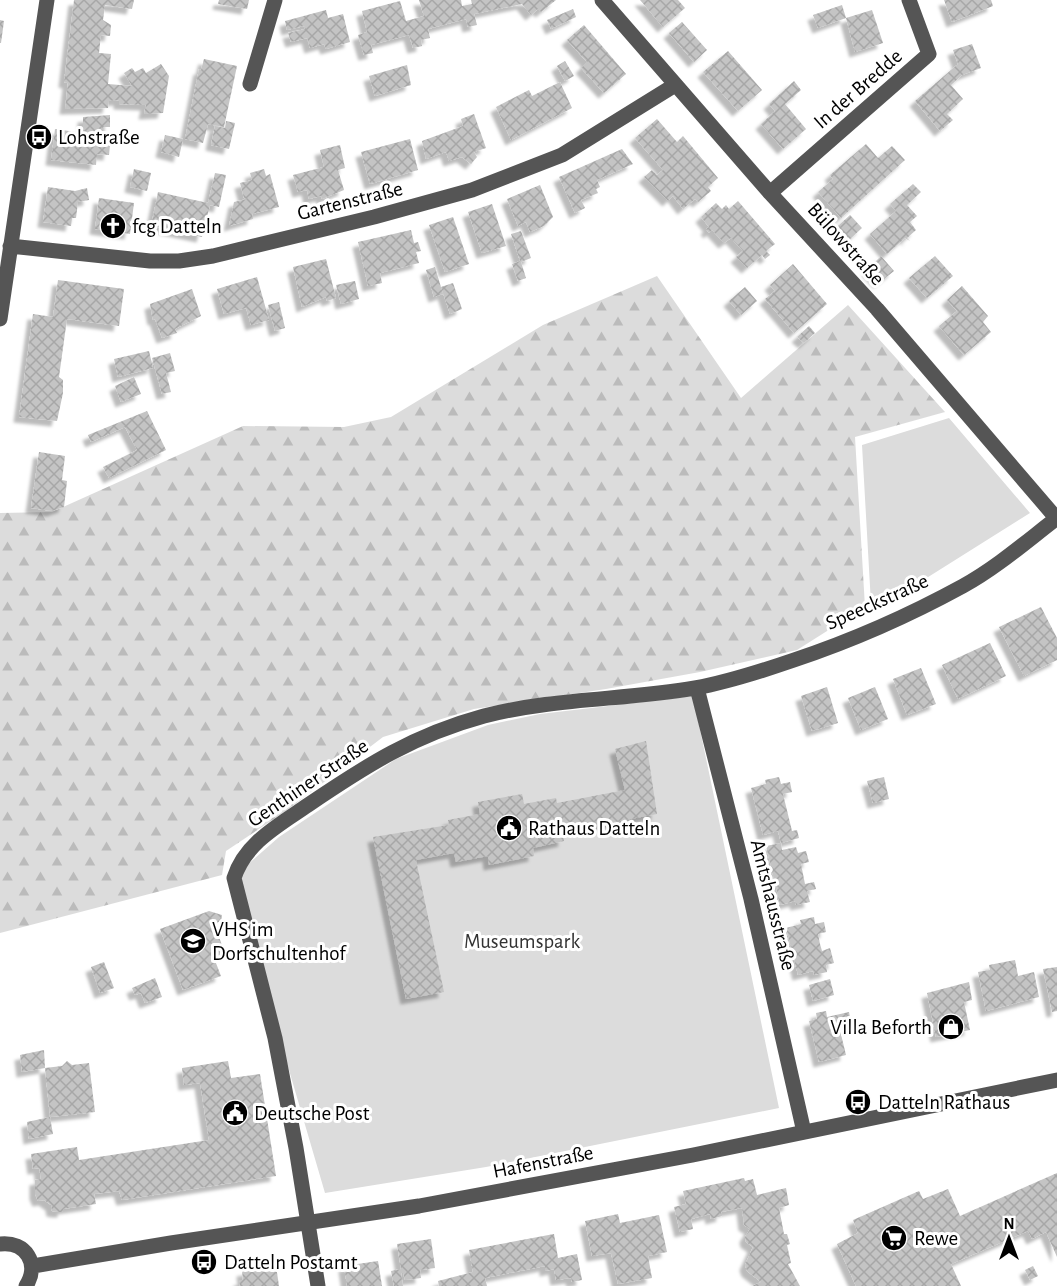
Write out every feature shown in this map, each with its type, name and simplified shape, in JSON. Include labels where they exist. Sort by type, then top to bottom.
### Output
[{"type":"street","points":[[0,320],[46,0]]},
{"type":"street","points":[[250,84],[275,0]]},
{"type":"street","name":"Bülowstraße","points":[[602,0],[770,193],[877,309],[1057,518]]},
{"type":"street","name":"In der Bredde","points":[[770,193],[929,54],[909,0]]},
{"type":"street","name":"Gartenstraße","points":[[10,246],[150,261],[179,261],[213,256],[362,220],[472,190],[562,155],[675,85]]},
{"type":"street","name":"Speeckstraße","points":[[697,688],[794,660],[870,631],[965,585],[1057,518]]},
{"type":"street","name":"Amtshausstraße","points":[[697,688],[751,899],[804,1132]]},
{"type":"street","name":"Genthiner Straße","points":[[318,1286],[309,1223],[275,1038],[234,878],[239,863],[249,849],[278,826],[371,762],[414,740],[485,716],[541,705],[697,688]]},
{"type":"street","name":"Hafenstraße","points":[[33,1266],[171,1242],[419,1206],[804,1132],[1057,1080]]},
{"type":"street","points":[[0,1241],[22,1248],[30,1256],[33,1266],[32,1276],[26,1286]]},
{"type":"green space","points":[[657,276],[741,398],[848,305],[945,412],[855,437],[865,607],[797,650],[700,672],[474,709],[383,737],[286,811],[226,851],[222,875],[0,933],[0,513],[52,512],[243,426],[344,427],[391,417],[543,325]]},
{"type":"green space","points":[[949,418],[1030,513],[925,579],[871,604],[862,445]]},
{"type":"green space","name":"Museumspark","points":[[693,696],[779,1108],[486,1167],[325,1193],[241,906],[238,886],[245,867],[279,837],[396,759],[488,725],[540,714]]},
{"type":"building","points":[[74,0],[134,0],[132,9],[105,5],[103,20],[111,25],[110,36],[101,35],[99,53],[111,54],[108,84],[132,86],[124,73],[132,68],[135,72],[143,68],[146,73],[161,64],[169,76],[163,113],[144,114],[146,105],[119,104],[119,100],[109,101],[108,108],[65,109],[68,83],[64,82]]},
{"type":"building","points":[[219,0],[249,0],[247,9],[218,4]]},
{"type":"building","points":[[419,0],[461,0],[462,6],[472,4],[471,0],[556,0],[541,12],[538,9],[531,15],[522,4],[474,14],[477,25],[468,27],[466,19],[428,29],[430,38],[421,40],[422,46],[413,48],[409,35],[371,45],[373,53],[364,55],[358,35],[367,32],[362,11],[400,1],[406,21],[424,16]]},
{"type":"building","points":[[640,0],[678,0],[685,8],[663,27]]},
{"type":"building","points":[[944,0],[991,0],[993,6],[952,22]]},
{"type":"building","points":[[842,5],[846,18],[818,28],[813,15]]},
{"type":"building","points":[[573,9],[576,17],[551,29],[547,20]]},
{"type":"building","points":[[326,10],[328,18],[343,14],[350,42],[326,49],[324,44],[310,48],[307,38],[291,42],[288,33],[305,29],[304,26],[287,30],[285,21]]},
{"type":"building","points":[[872,10],[883,43],[855,52],[846,18]]},
{"type":"building","points":[[0,20],[4,21],[1,43],[0,43]]},
{"type":"building","points":[[682,22],[707,50],[694,62],[669,33]]},
{"type":"building","points":[[584,25],[626,74],[604,93],[581,68],[587,62],[567,40]]},
{"type":"building","points":[[972,44],[981,68],[962,75],[951,85],[963,99],[947,114],[953,120],[940,131],[915,101],[958,64],[953,50]]},
{"type":"building","points":[[728,51],[762,90],[738,111],[703,72]]},
{"type":"building","points":[[204,59],[237,66],[224,127],[208,124],[203,143],[185,139],[199,69],[201,70]]},
{"type":"building","points":[[565,61],[574,76],[565,81],[557,66]]},
{"type":"building","points":[[407,65],[411,85],[375,96],[369,76]]},
{"type":"building","points":[[794,81],[801,90],[785,104],[806,129],[783,149],[761,124],[775,111],[769,104]]},
{"type":"building","points":[[560,82],[572,108],[511,140],[496,107],[529,90],[532,96]]},
{"type":"building","points":[[474,114],[486,148],[474,152],[477,157],[471,164],[462,157],[449,161],[446,152],[426,159],[422,141],[463,126],[461,119]]},
{"type":"building","points":[[110,115],[110,127],[103,127],[103,135],[111,136],[109,155],[97,154],[96,165],[51,160],[55,129],[83,133],[83,117]]},
{"type":"building","points":[[657,119],[677,142],[683,136],[718,178],[708,187],[711,191],[698,202],[695,199],[683,209],[673,196],[668,201],[644,177],[652,170],[657,175],[663,170],[635,138]]},
{"type":"building","points":[[226,121],[235,123],[229,149],[211,145],[215,126],[225,128]]},
{"type":"building","points":[[165,135],[183,139],[179,157],[161,152]]},
{"type":"building","points":[[410,139],[418,170],[370,184],[361,152]]},
{"type":"building","points":[[866,144],[878,158],[892,146],[905,160],[841,218],[818,192],[833,179],[830,175]]},
{"type":"building","points":[[340,145],[345,168],[338,170],[344,190],[322,199],[321,196],[309,199],[307,190],[298,192],[293,175],[324,167],[320,150]]},
{"type":"building","points":[[622,149],[633,164],[597,180],[600,187],[596,189],[598,193],[581,200],[585,208],[575,213],[559,177]]},
{"type":"building","points":[[134,169],[151,173],[147,191],[130,187]]},
{"type":"building","points":[[264,169],[266,176],[270,174],[279,207],[252,214],[253,219],[229,226],[234,202],[247,199],[244,198],[240,183],[252,180],[250,173]]},
{"type":"building","points":[[215,173],[226,175],[219,207],[210,205],[202,237],[151,226],[158,192],[208,203]]},
{"type":"building","points":[[913,184],[921,192],[907,205],[917,216],[910,222],[916,230],[907,238],[910,241],[905,238],[887,254],[870,234],[896,211],[890,204]]},
{"type":"building","points":[[540,185],[553,217],[544,226],[530,232],[526,222],[518,226],[507,199]]},
{"type":"building","points":[[48,187],[75,191],[87,188],[89,200],[78,202],[76,218],[72,218],[71,226],[43,222]]},
{"type":"building","points":[[99,198],[134,203],[130,234],[95,229]]},
{"type":"building","points":[[738,201],[775,244],[766,251],[770,255],[765,259],[762,255],[747,268],[736,257],[743,251],[731,238],[724,243],[712,230],[709,233],[706,229],[709,227],[701,217],[716,203],[722,209],[726,205],[729,209]]},
{"type":"building","points":[[492,204],[506,246],[482,253],[468,212]]},
{"type":"building","points":[[850,215],[862,228],[849,240],[838,226]]},
{"type":"building","points":[[453,217],[469,264],[445,272],[429,225]]},
{"type":"building","points":[[411,230],[414,243],[418,242],[421,251],[416,252],[419,263],[380,273],[382,283],[368,286],[358,242]]},
{"type":"building","points":[[521,231],[531,258],[521,262],[526,278],[518,281],[512,264],[520,261],[511,234]]},
{"type":"building","points":[[881,256],[894,271],[879,283],[867,270]]},
{"type":"building","points":[[935,256],[953,276],[927,298],[909,278]]},
{"type":"building","points":[[326,259],[336,298],[327,301],[326,297],[302,307],[293,267]]},
{"type":"building","points":[[793,264],[827,304],[794,333],[765,299],[775,291],[770,285]]},
{"type":"building","points":[[435,267],[443,294],[434,297],[426,270]]},
{"type":"building","points":[[257,277],[269,320],[251,325],[246,308],[224,314],[217,289]]},
{"type":"building","points":[[58,280],[124,289],[119,326],[67,319],[59,377],[63,380],[63,393],[57,421],[19,417],[33,314],[53,317]]},
{"type":"building","points":[[355,281],[359,299],[341,304],[336,285]]},
{"type":"building","points":[[453,283],[462,309],[450,314],[441,287]]},
{"type":"building","points":[[962,286],[988,316],[983,322],[991,332],[964,355],[939,326],[957,311],[947,300]]},
{"type":"building","points":[[745,287],[757,301],[741,315],[729,301]]},
{"type":"building","points":[[192,289],[201,316],[175,329],[177,333],[162,338],[155,319],[153,320],[150,304]]},
{"type":"building","points":[[279,302],[285,328],[275,331],[268,305]]},
{"type":"building","points":[[809,326],[815,333],[804,343],[797,337]]},
{"type":"building","points":[[149,351],[153,368],[118,377],[114,359]]},
{"type":"building","points":[[170,353],[175,371],[166,373],[171,392],[162,394],[152,358]]},
{"type":"building","points":[[134,377],[141,394],[121,402],[115,386]]},
{"type":"building","points":[[147,411],[166,450],[109,478],[103,467],[137,450],[125,427],[91,442],[88,435]]},
{"type":"building","points":[[39,452],[65,456],[62,480],[67,481],[64,507],[52,511],[31,508]]},
{"type":"building","points":[[1041,607],[1057,638],[1057,660],[1024,676],[999,627]]},
{"type":"building","points":[[990,643],[1006,676],[958,699],[942,665]]},
{"type":"building","points":[[921,668],[936,704],[907,715],[893,679]]},
{"type":"building","points":[[827,687],[838,723],[812,731],[801,696]]},
{"type":"building","points":[[875,687],[888,719],[861,730],[848,698]]},
{"type":"building","name":"Rathaus Datteln","points":[[646,741],[657,814],[562,832],[564,841],[533,848],[534,856],[489,865],[488,856],[456,862],[454,853],[416,860],[444,992],[406,999],[373,837],[449,825],[448,820],[480,814],[478,802],[522,794],[524,804],[556,798],[557,803],[625,790],[615,749]]},
{"type":"building","points":[[779,777],[781,784],[790,782],[792,792],[783,794],[792,831],[797,830],[799,838],[781,843],[778,831],[763,835],[751,788],[766,784],[765,780]]},
{"type":"building","points":[[884,777],[889,799],[873,803],[867,781]]},
{"type":"building","points":[[781,843],[782,850],[796,847],[798,853],[806,851],[809,862],[801,864],[805,884],[814,882],[816,889],[807,891],[810,902],[796,905],[795,901],[780,905],[766,846]]},
{"type":"building","name":"VHS im Dorfschultenhof","points":[[209,911],[222,915],[221,921],[214,924],[225,953],[214,958],[221,976],[183,990],[160,929]]},
{"type":"building","points":[[814,917],[815,924],[824,922],[826,932],[818,934],[820,944],[822,951],[830,948],[834,963],[826,965],[827,972],[814,975],[813,971],[798,975],[786,928],[801,924],[800,920]]},
{"type":"building","points":[[1015,960],[1018,976],[1034,972],[1039,997],[986,1011],[978,972],[990,970],[989,965]]},
{"type":"building","points":[[104,962],[114,988],[100,993],[91,967]]},
{"type":"building","points":[[1057,967],[1057,1011],[1052,1012],[1043,969]]},
{"type":"building","points":[[155,978],[162,997],[145,1003],[141,993],[135,995],[132,988]]},
{"type":"building","points":[[830,979],[834,995],[813,1001],[809,985]]},
{"type":"building","points":[[969,982],[972,1000],[964,1002],[970,1030],[936,1037],[927,993]]},
{"type":"building","points":[[826,1011],[827,1017],[849,1012],[851,1023],[839,1026],[846,1055],[819,1062],[809,1021],[817,1019],[816,1013]]},
{"type":"building","points":[[44,1050],[45,1068],[22,1072],[20,1055]]},
{"type":"building","points":[[67,1061],[72,1065],[89,1063],[95,1112],[50,1117],[45,1068],[62,1066]]},
{"type":"building","name":"Deutsche Post","points":[[228,1061],[231,1078],[260,1074],[276,1176],[122,1200],[119,1191],[94,1194],[96,1204],[63,1209],[63,1212],[52,1211],[51,1205],[44,1200],[38,1201],[35,1194],[35,1180],[41,1179],[39,1168],[33,1169],[31,1154],[77,1147],[79,1160],[209,1140],[200,1083],[184,1085],[182,1068]]},
{"type":"building","points":[[50,1117],[53,1134],[29,1139],[27,1122]]},
{"type":"building","name":"Rewe","points":[[1057,1173],[1057,1257],[1046,1232],[1032,1239],[1028,1231],[951,1264],[961,1286],[856,1286],[837,1244],[858,1233],[853,1220],[919,1191],[923,1199],[948,1189],[960,1216]]},
{"type":"building","points":[[744,1178],[745,1181],[753,1179],[757,1195],[786,1188],[789,1205],[779,1208],[784,1234],[787,1234],[790,1244],[787,1245],[791,1263],[788,1264],[800,1286],[752,1286],[761,1282],[747,1271],[745,1265],[753,1247],[746,1242],[745,1237],[750,1229],[744,1225],[742,1208],[721,1212],[722,1216],[711,1219],[710,1214],[691,1219],[693,1229],[680,1232],[674,1207],[686,1204],[683,1191]]},
{"type":"building","points":[[618,1214],[620,1223],[659,1215],[667,1252],[648,1256],[652,1278],[618,1284],[611,1253],[592,1256],[585,1221]]},
{"type":"building","points":[[554,1234],[558,1258],[577,1254],[582,1280],[572,1282],[571,1278],[556,1280],[554,1269],[545,1271],[545,1266],[485,1278],[487,1286],[439,1286],[438,1281],[473,1272],[469,1250]]},
{"type":"building","points":[[431,1239],[435,1268],[420,1270],[421,1278],[405,1280],[401,1273],[403,1286],[394,1286],[391,1271],[401,1269],[397,1244]]},
{"type":"building","points":[[378,1261],[382,1286],[347,1286],[344,1266]]},
{"type":"building","points":[[276,1266],[279,1286],[240,1286],[239,1280],[243,1280],[242,1271]]},
{"type":"building","points":[[1033,1266],[1038,1276],[1030,1280],[1025,1270]]},
{"type":"place","name":"Lohstraße","points":[[39,137]]},
{"type":"place","name":"fcg Datteln","points":[[113,226]]},
{"type":"place","name":"Rathaus Datteln","points":[[509,828]]},
{"type":"place","name":"VHS im Dorfschultenhof","points":[[193,941]]},
{"type":"place","name":"Villa Beforth","points":[[951,1027]]},
{"type":"place","name":"Datteln Rathaus","points":[[858,1102]]},
{"type":"place","name":"Deutsche Post","points":[[235,1113]]},
{"type":"place","name":"Rewe","points":[[894,1238]]},
{"type":"place","name":"Datteln Postamt","points":[[204,1262]]}]
